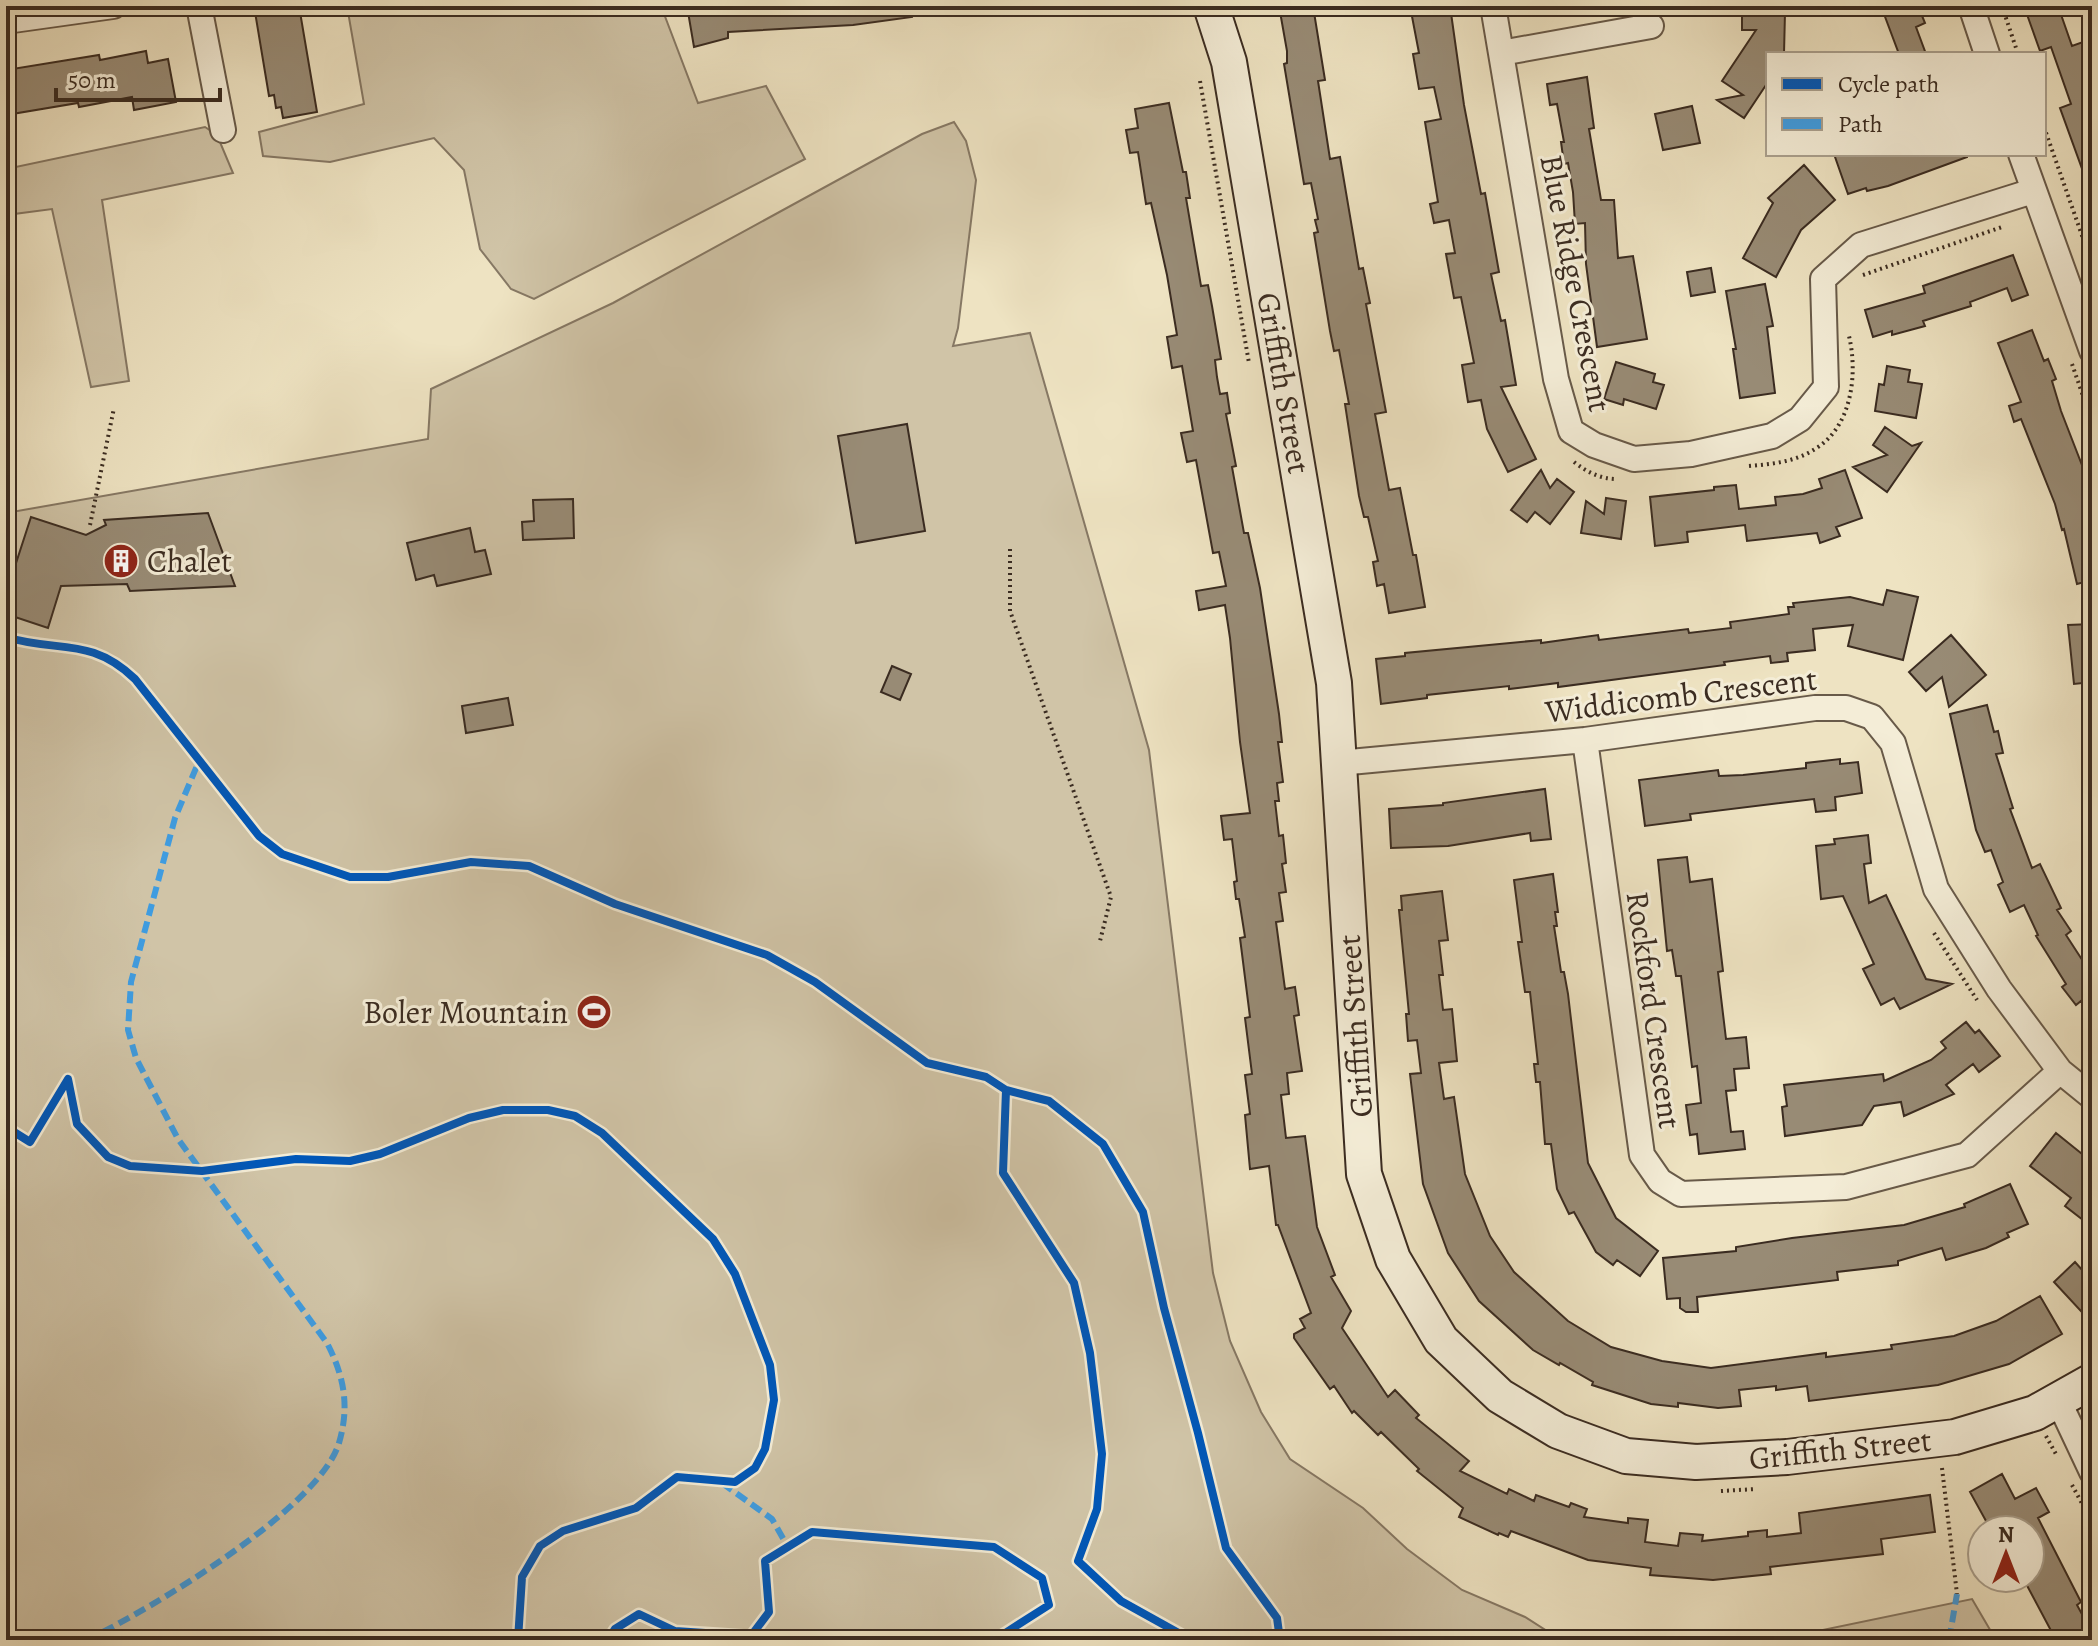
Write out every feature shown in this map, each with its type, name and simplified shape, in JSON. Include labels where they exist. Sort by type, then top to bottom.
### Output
[{"type":"street","points":[[6,21],[113,6]]},
{"type":"street","points":[[199,6],[223,130]]},
{"type":"street","name":"Griffith Street","points":[[1211,6],[1229,62],[1334,683],[1364,1174],[1393,1259],[1441,1340],[1500,1396],[1558,1431],[1626,1456],[1696,1462],[1787,1457],[1955,1437],[2035,1413],[2065,1414],[2092,1381]]},
{"type":"street","name":"Blue Ridge Crescent","points":[[1493,6],[1556,379],[1571,431],[1594,445],[1634,459],[1691,454],[1772,436],[1800,419],[1826,387],[1823,279],[1861,245],[2038,202]]},
{"type":"street","points":[[1971,6],[1986,52]]},
{"type":"street","points":[[1501,53],[1651,26]]},
{"type":"street","points":[[2022,156],[2092,351]]},
{"type":"street","name":"Widdicomb Crescent","points":[[1339,763],[1585,740],[1815,708],[1846,708],[1872,717],[1893,743],[1936,889],[1999,989],[2060,1071],[2092,1097]]},
{"type":"street","name":"Rockford Crescent","points":[[1585,740],[1642,1155],[1660,1181],[1681,1194],[1846,1187],[1967,1155],[2060,1071]]},
{"type":"street","points":[[2065,1414],[2092,1472]]},
{"type":"path","points":[[2002,6],[2017,52]]},
{"type":"path","points":[[1200,81],[1252,376]]},
{"type":"path","points":[[2046,133],[2092,264]]},
{"type":"path","points":[[1859,276],[2038,202]]},
{"type":"path","points":[[1737,468],[1785,462],[1816,449],[1833,433],[1846,411],[1854,378],[1853,351],[1846,322]]},
{"type":"path","points":[[90,525],[114,408]]},
{"type":"path","points":[[1575,462],[1587,472],[1606,479],[1619,479]]},
{"type":"path","points":[[1010,549],[1010,611],[1111,897],[1100,941]]},
{"type":"path","points":[[1930,925],[1943,950],[1982,1007]]},
{"type":"path","points":[[2036,1443],[2065,1414]]},
{"type":"path","points":[[1942,1468],[1957,1594]]},
{"type":"path","points":[[1720,1491],[1768,1487]]},
{"type":"shaded area","points":[[347,6],[661,6],[698,103],[766,86],[805,159],[534,299],[511,289],[480,249],[464,170],[434,138],[330,162],[263,156],[259,132],[364,104]]},
{"type":"shaded area","name":"Boler Mountain","points":[[954,122],[966,141],[976,180],[958,328],[953,346],[1030,333],[1149,750],[1213,1273],[1230,1341],[1261,1412],[1290,1459],[1363,1508],[1407,1549],[1462,1590],[1525,1617],[1561,1640],[6,1640],[6,513],[428,439],[431,389],[613,303],[922,134]]},
{"type":"shaded area","points":[[205,127],[217,135],[233,173],[102,200],[129,381],[91,387],[52,209],[6,215],[6,169]]},
{"type":"shaded area","points":[[1972,1599],[1996,1640],[1774,1640]]},
{"type":"building","points":[[254,6],[299,6],[317,112],[283,118],[281,107],[276,108],[274,95],[269,96]]},
{"type":"building","points":[[687,6],[911,6],[912,17],[853,25],[728,32],[728,38],[694,47]]},
{"type":"building","points":[[1279,6],[1313,6],[1325,80],[1318,81],[1330,159],[1340,157],[1359,269],[1363,268],[1370,303],[1366,304],[1386,412],[1375,414],[1389,490],[1400,488],[1425,607],[1389,613],[1384,584],[1377,586],[1373,562],[1378,561],[1368,517],[1364,517],[1359,496],[1345,404],[1349,404],[1339,350],[1334,351],[1330,331],[1314,233],[1318,232],[1315,220],[1318,219],[1311,183],[1304,184],[1284,64],[1287,63],[1287,51]]},
{"type":"building","points":[[1410,6],[1443,6],[1444,14],[1451,13],[1464,105],[1481,194],[1485,193],[1499,272],[1491,274],[1501,321],[1505,320],[1516,385],[1501,387],[1536,459],[1508,472],[1487,429],[1481,400],[1468,402],[1462,365],[1474,363],[1461,297],[1454,298],[1446,254],[1455,253],[1449,220],[1434,223],[1430,204],[1438,202],[1425,122],[1441,119],[1434,87],[1419,89],[1413,54],[1419,53]]},
{"type":"building","points":[[1881,6],[1918,6],[1925,23],[1916,27],[1925,52],[1898,52]]},
{"type":"building","points":[[2024,6],[2058,6],[2072,46],[2083,42],[2092,68],[2092,187],[2089,188],[2060,108],[2071,104],[2051,47],[2040,51]]},
{"type":"building","points":[[1742,11],[1785,12],[1784,52],[1766,52],[1766,85],[1744,118],[1717,100],[1743,95],[1722,81],[1756,30],[1742,30]]},
{"type":"building","points":[[146,51],[148,63],[168,59],[176,102],[134,110],[132,97],[79,107],[78,103],[6,115],[6,70],[99,55],[100,60]]},
{"type":"building","points":[[1587,77],[1594,128],[1589,129],[1601,200],[1614,200],[1618,258],[1633,256],[1647,339],[1597,347],[1586,264],[1585,223],[1575,224],[1573,192],[1568,163],[1564,164],[1561,142],[1564,142],[1557,104],[1550,105],[1547,84]]},
{"type":"building","points":[[1169,103],[1183,172],[1186,172],[1190,198],[1186,198],[1201,286],[1208,285],[1212,306],[1221,359],[1215,360],[1217,377],[1220,394],[1227,393],[1230,413],[1226,414],[1236,466],[1232,467],[1244,533],[1248,533],[1260,588],[1279,714],[1282,742],[1278,742],[1283,782],[1277,783],[1279,801],[1275,801],[1279,836],[1283,835],[1286,863],[1282,864],[1286,892],[1279,893],[1283,921],[1276,922],[1285,989],[1295,987],[1299,1015],[1294,1016],[1302,1071],[1287,1073],[1289,1094],[1281,1095],[1286,1138],[1305,1136],[1317,1227],[1335,1275],[1331,1277],[1351,1311],[1342,1328],[1388,1397],[1395,1390],[1419,1415],[1416,1418],[1469,1461],[1460,1471],[1507,1494],[1509,1489],[1534,1501],[1536,1495],[1569,1507],[1571,1503],[1587,1509],[1584,1517],[1628,1523],[1628,1518],[1648,1520],[1645,1542],[1678,1546],[1680,1533],[1703,1535],[1702,1541],[1748,1536],[1748,1532],[1767,1530],[1767,1537],[1801,1533],[1799,1513],[1930,1495],[1935,1532],[1881,1539],[1883,1554],[1770,1567],[1771,1574],[1713,1580],[1650,1575],[1651,1568],[1588,1560],[1511,1531],[1508,1537],[1498,1535],[1459,1517],[1463,1508],[1417,1471],[1419,1469],[1381,1432],[1378,1435],[1354,1411],[1352,1413],[1334,1386],[1330,1389],[1294,1338],[1294,1334],[1305,1328],[1300,1319],[1311,1313],[1276,1225],[1269,1166],[1250,1169],[1245,1115],[1250,1114],[1245,1075],[1252,1074],[1245,1018],[1250,1017],[1240,938],[1245,937],[1239,899],[1236,899],[1232,839],[1224,840],[1221,816],[1250,813],[1230,638],[1225,605],[1199,610],[1196,591],[1226,586],[1219,552],[1213,553],[1196,460],[1187,462],[1181,433],[1193,431],[1182,366],[1172,368],[1167,337],[1177,335],[1167,275],[1151,203],[1146,204],[1138,152],[1130,153],[1126,130],[1138,128],[1135,109]]},
{"type":"building","points":[[1692,106],[1700,143],[1663,150],[1655,114]]},
{"type":"building","points":[[1835,156],[1967,156],[1888,186],[1848,194]]},
{"type":"building","points":[[1804,165],[1835,200],[1801,230],[1776,277],[1743,258],[1773,203],[1768,198]]},
{"type":"building","points":[[2013,255],[2028,295],[2012,301],[2007,288],[1970,302],[1971,306],[1923,321],[1925,326],[1873,337],[1865,310],[1925,293],[1923,286]]},
{"type":"building","points":[[1711,268],[1715,292],[1691,296],[1687,272]]},
{"type":"building","points":[[1765,284],[1773,326],[1767,327],[1775,393],[1740,398],[1726,291]]},
{"type":"building","points":[[2032,330],[2044,361],[2048,359],[2056,379],[2052,381],[2061,411],[2092,491],[2092,580],[2077,584],[2055,504],[2021,419],[2014,422],[2009,406],[2021,402],[1998,343]]},
{"type":"building","points":[[1616,362],[1655,374],[1653,382],[1664,385],[1656,409],[1624,399],[1623,405],[1604,399]]},
{"type":"building","points":[[1887,366],[1910,370],[1908,382],[1922,384],[1916,418],[1875,411],[1879,384],[1884,385]]},
{"type":"building","points":[[907,424],[925,531],[856,543],[838,436]]},
{"type":"building","points":[[1885,427],[1912,446],[1921,443],[1887,492],[1853,467],[1887,455],[1873,445]]},
{"type":"building","points":[[1541,470],[1550,488],[1557,479],[1574,492],[1550,524],[1535,512],[1527,522],[1511,510]]},
{"type":"building","points":[[1845,470],[1862,518],[1836,527],[1840,536],[1820,543],[1817,533],[1747,541],[1745,525],[1687,532],[1688,542],[1655,546],[1650,497],[1736,485],[1739,509],[1776,505],[1775,497],[1822,488],[1819,479]]},
{"type":"building","points":[[1606,498],[1626,501],[1621,539],[1581,533],[1586,501],[1604,514]]},
{"type":"building","points":[[573,499],[574,538],[523,540],[522,522],[534,521],[533,500]]},
{"type":"building","name":"Chalet","points":[[208,513],[235,586],[130,591],[127,584],[61,586],[48,628],[6,614],[6,594],[31,517],[86,535],[106,525],[104,520]]},
{"type":"building","points":[[470,528],[475,552],[485,550],[491,574],[437,586],[434,575],[416,580],[407,543]]},
{"type":"building","points":[[1887,590],[1918,597],[1903,660],[1848,646],[1853,625],[1813,629],[1815,650],[1787,653],[1788,661],[1771,663],[1770,656],[1558,687],[1558,683],[1509,689],[1509,686],[1427,695],[1427,698],[1381,704],[1376,659],[1405,656],[1405,653],[1541,640],[1541,643],[1598,635],[1599,640],[1688,629],[1689,633],[1731,628],[1730,622],[1789,614],[1788,607],[1794,607],[1793,603],[1850,597],[1883,605]]},
{"type":"building","points":[[2092,624],[2092,682],[2074,684],[2068,625]]},
{"type":"building","points":[[1951,635],[1986,675],[1949,707],[1942,677],[1926,691],[1909,672]]},
{"type":"building","points":[[892,666],[911,674],[900,700],[881,692]]},
{"type":"building","points":[[508,698],[513,725],[466,733],[462,706]]},
{"type":"building","points":[[1987,705],[2003,753],[1996,754],[2013,808],[2010,809],[2032,868],[2040,864],[2061,908],[2057,910],[2071,931],[2066,935],[2092,975],[2092,1014],[2081,1001],[2076,1005],[2062,987],[2066,984],[2036,936],[2024,905],[2010,912],[1998,885],[2003,882],[1991,850],[1985,852],[1976,830],[1950,714]]},
{"type":"building","points":[[1840,759],[1840,764],[1858,762],[1862,793],[1835,797],[1836,810],[1816,812],[1814,799],[1690,814],[1691,820],[1645,826],[1639,780],[1718,770],[1719,776],[1743,775],[1806,768],[1806,763]]},
{"type":"building","points":[[1545,789],[1551,839],[1531,841],[1530,833],[1448,846],[1391,848],[1389,809],[1443,805]]},
{"type":"building","points":[[1868,835],[1871,863],[1864,864],[1869,903],[1886,895],[1926,979],[1952,984],[1900,1009],[1894,998],[1881,1005],[1863,969],[1874,964],[1843,896],[1821,899],[1816,846],[1835,844],[1834,839]]},
{"type":"building","points":[[1687,857],[1690,882],[1712,879],[1723,971],[1718,972],[1726,1039],[1746,1037],[1749,1068],[1734,1069],[1736,1090],[1726,1091],[1731,1132],[1743,1131],[1745,1149],[1699,1154],[1697,1134],[1690,1135],[1686,1105],[1701,1103],[1697,1066],[1692,1067],[1681,976],[1676,976],[1672,950],[1667,951],[1658,860]]},
{"type":"building","points":[[1553,874],[1558,912],[1555,912],[1557,926],[1554,926],[1561,972],[1564,972],[1568,994],[1588,1163],[1616,1218],[1658,1251],[1640,1276],[1617,1260],[1613,1265],[1596,1252],[1574,1212],[1569,1214],[1557,1189],[1551,1144],[1545,1144],[1540,1082],[1536,1082],[1534,1064],[1538,1064],[1530,992],[1525,992],[1518,942],[1522,942],[1514,880]]},
{"type":"building","points":[[1442,891],[1448,940],[1439,941],[1443,975],[1439,975],[1443,1010],[1452,1009],[1457,1061],[1439,1063],[1444,1099],[1454,1097],[1465,1174],[1490,1236],[1514,1272],[1568,1321],[1611,1347],[1662,1361],[1711,1368],[1826,1353],[1826,1357],[1892,1349],[1891,1345],[1954,1336],[1996,1321],[2040,1296],[2062,1334],[2009,1364],[1938,1385],[1809,1401],[1807,1386],[1776,1390],[1776,1386],[1739,1390],[1741,1406],[1718,1408],[1678,1403],[1678,1407],[1651,1404],[1592,1385],[1593,1382],[1533,1350],[1479,1301],[1448,1253],[1423,1184],[1410,1074],[1421,1073],[1417,1040],[1408,1041],[1406,1014],[1409,1014],[1399,910],[1402,910],[1401,896]]},
{"type":"building","points":[[1966,1022],[1975,1033],[1979,1030],[2000,1056],[1979,1072],[1973,1064],[1946,1085],[1954,1094],[1904,1116],[1901,1102],[1874,1106],[1862,1125],[1785,1136],[1782,1107],[1787,1106],[1784,1085],[1883,1074],[1884,1081],[1931,1060],[1946,1048],[1941,1042]]},
{"type":"building","points":[[2056,1133],[2092,1162],[2092,1227],[2065,1206],[2071,1198],[2030,1166]]},
{"type":"building","points":[[2010,1184],[2028,1224],[2007,1233],[2009,1237],[1986,1248],[1946,1260],[1942,1248],[1898,1261],[1898,1265],[1837,1272],[1838,1280],[1697,1297],[1698,1312],[1686,1312],[1680,1308],[1680,1298],[1667,1299],[1663,1258],[1736,1251],[1736,1247],[1792,1238],[1904,1225],[1965,1207],[1964,1204]]},
{"type":"building","points":[[2075,1262],[2092,1281],[2092,1323],[2054,1282]]},
{"type":"building","points":[[2002,1474],[2015,1499],[2036,1488],[2049,1512],[1982,1514],[1970,1492]]},
{"type":"building","points":[[2046,1534],[2081,1602],[2077,1605],[2089,1627],[2065,1640],[2056,1640],[2032,1594],[2046,1594]]},
{"type":"marked path","points":[[87,1640],[189,1582],[267,1526],[300,1497],[325,1469],[339,1443],[344,1416],[341,1379],[327,1343],[178,1139],[136,1058],[128,1030],[131,982],[175,818],[199,761]]},
{"type":"marked path","points":[[722,1483],[772,1519],[788,1547]]},
{"type":"marked path","points":[[1949,1640],[1957,1594]]},
{"type":"cycle path","points":[[6,637],[88,651],[119,666],[135,679],[259,836],[282,854],[350,877],[388,877],[471,862],[529,866],[615,904],[767,955],[815,982],[927,1063],[986,1077],[1006,1090],[1049,1101],[1103,1144],[1143,1212],[1164,1308],[1226,1548],[1277,1618],[1280,1640]]},
{"type":"cycle path","points":[[6,1127],[30,1142],[68,1079],[77,1124],[108,1157],[130,1166],[202,1171],[296,1159],[350,1161],[380,1154],[469,1118],[503,1110],[548,1110],[575,1116],[602,1133],[713,1239],[735,1274],[770,1365],[774,1400],[765,1449],[755,1468],[735,1482],[677,1477],[636,1508],[563,1531],[540,1546],[522,1577],[518,1640]]},
{"type":"cycle path","points":[[1006,1090],[1003,1173],[1074,1283],[1090,1353],[1102,1454],[1097,1509],[1078,1561],[1121,1601],[1184,1636],[1185,1640]]},
{"type":"cycle path","points":[[608,1640],[615,1629],[639,1614],[675,1631],[751,1636],[769,1612],[765,1561],[812,1532],[994,1547],[1042,1578],[1049,1605],[999,1637],[879,1640]]},
{"type":"place","name":"Chalet","points":[[121,561]]},
{"type":"place","name":"Boler Mountain","points":[[594,1012]]}]
